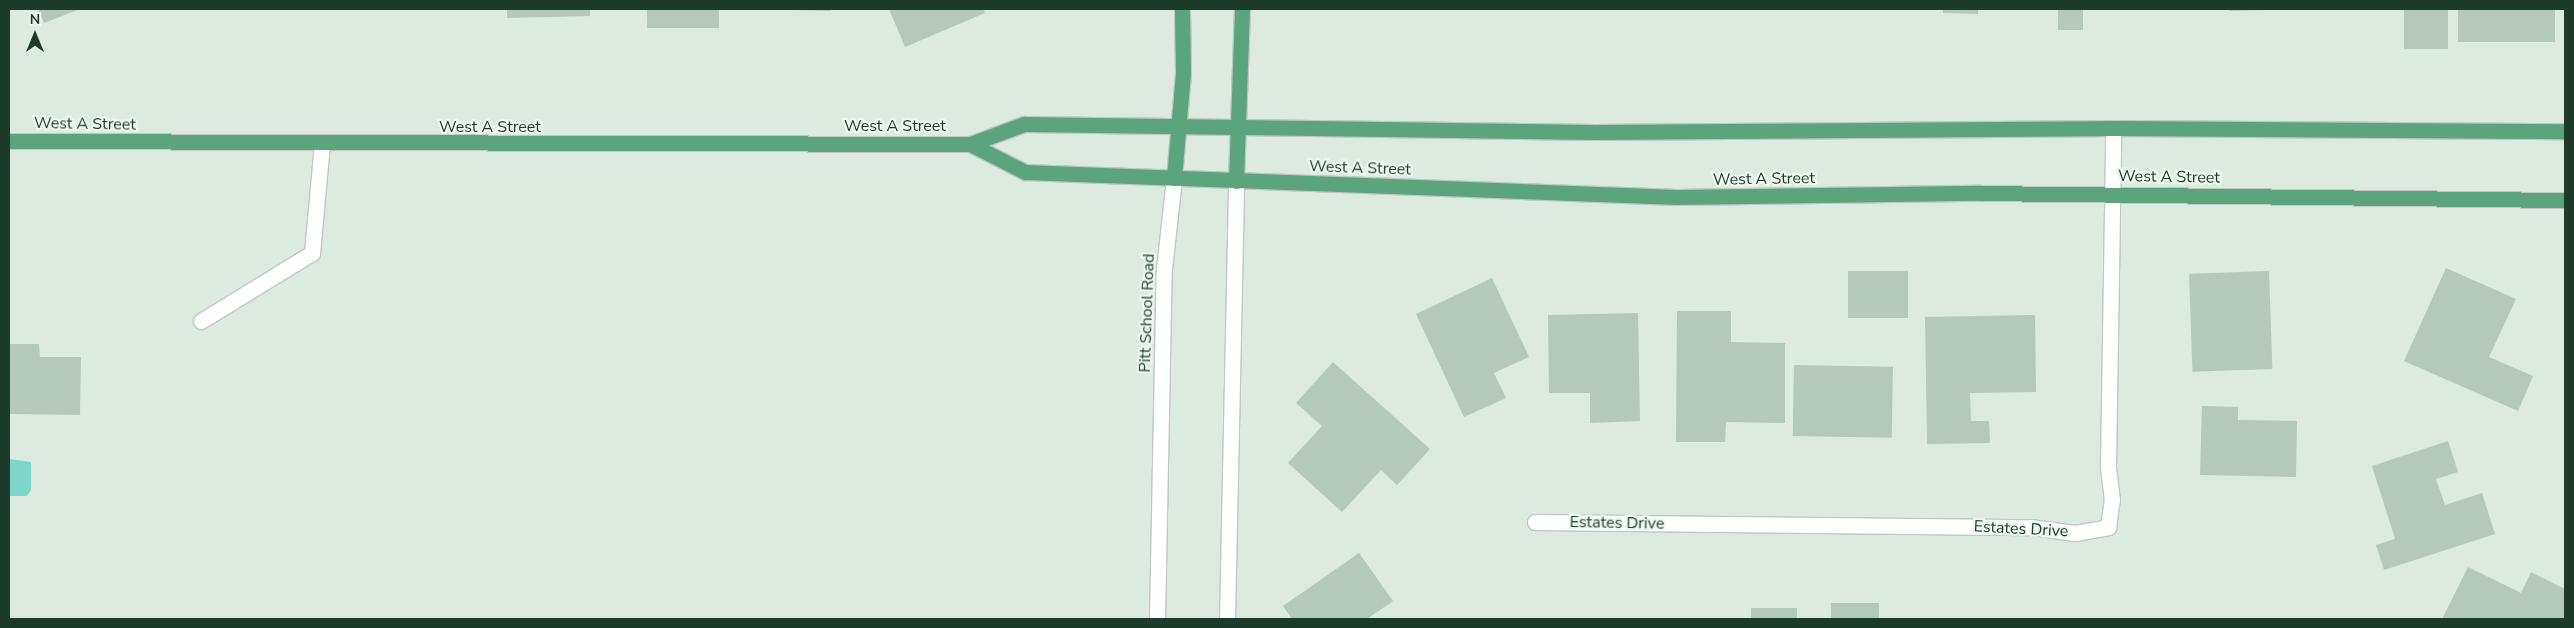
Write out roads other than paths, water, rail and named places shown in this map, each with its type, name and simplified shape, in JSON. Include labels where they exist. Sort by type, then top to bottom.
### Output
[{"type":"main road","name":"Pitt School Road","points":[[1174,178],[1179,126],[1182,9]]},
{"type":"main road","points":[[1236,181],[1240,127],[1242,9]]},
{"type":"main road","name":"West A Street","points":[[9,141],[322,144],[970,144],[1024,124],[1593,132],[2113,128],[2565,131]]},
{"type":"main road","name":"West A Street","points":[[970,144],[1025,172],[1677,197],[2110,194],[2565,200]]},
{"type":"street","name":"Estates Drive","points":[[1535,522],[2031,527],[2075,532],[2108,527],[2112,500],[2108,465],[2110,194],[2113,128]]},
{"type":"street","points":[[201,321],[312,253],[322,144]]},
{"type":"street","name":"Pitt School Road","points":[[1157,619],[1164,270],[1174,178]]},
{"type":"street","points":[[1227,619],[1236,181]]},
{"type":"water","points":[[9,459],[31,462],[31,490],[27,496],[9,496]]}]
